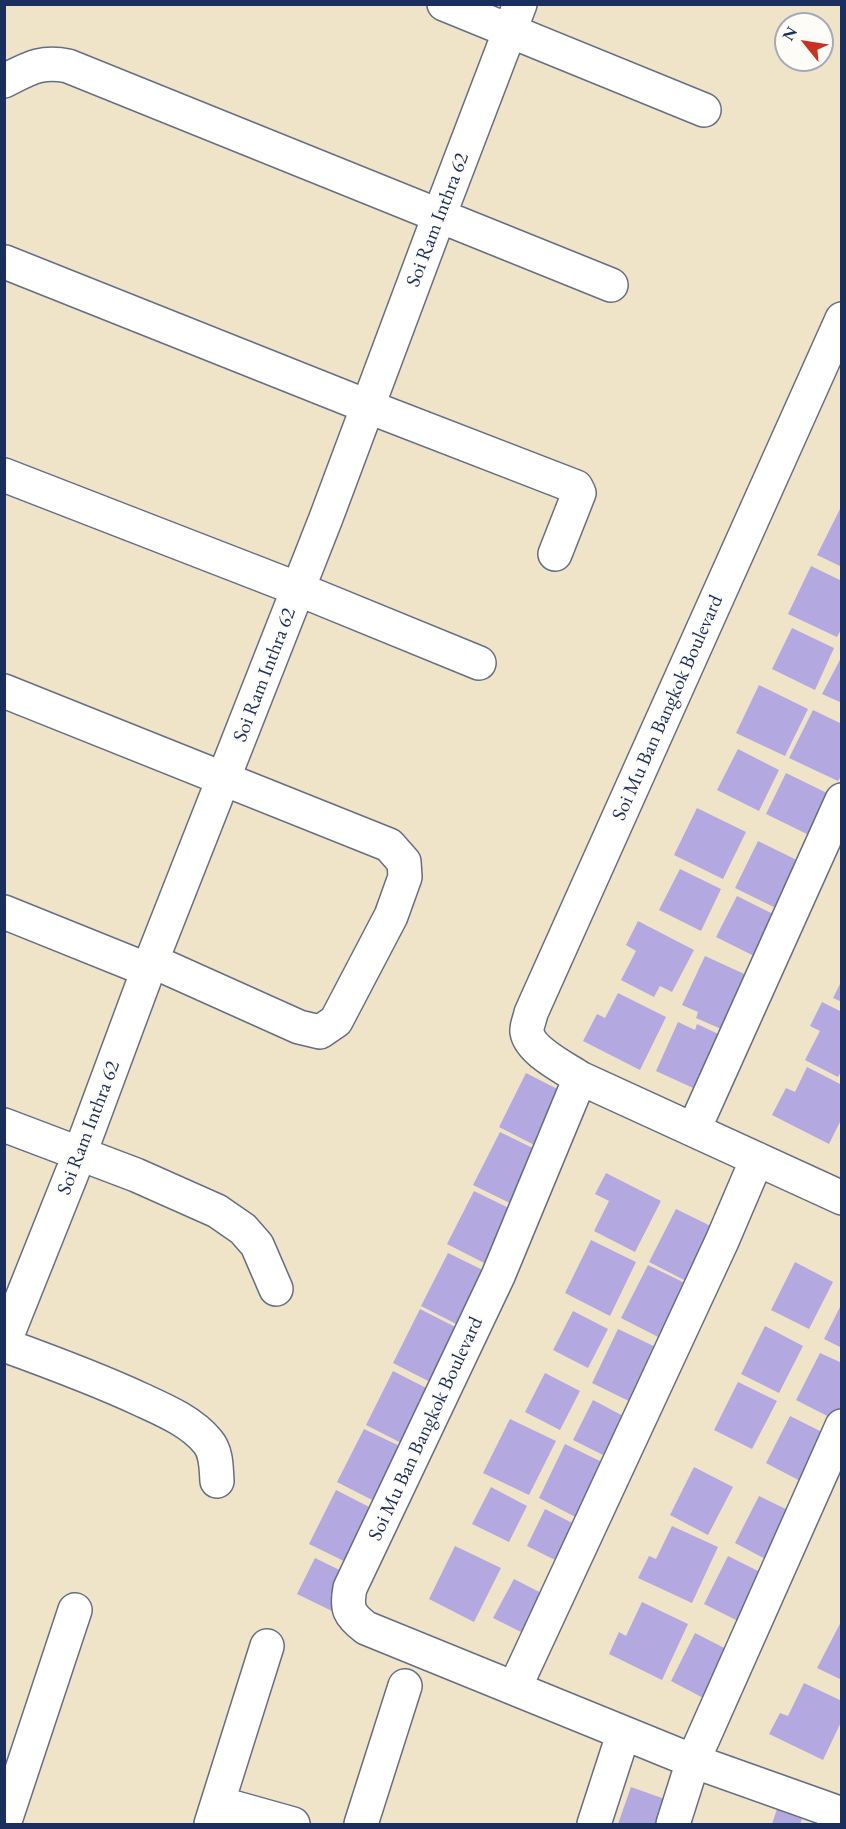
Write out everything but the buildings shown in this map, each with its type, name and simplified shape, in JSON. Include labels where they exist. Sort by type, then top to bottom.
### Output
[{"type":"street","points":[[444,4],[515,18],[704,110]]},
{"type":"street","name":"Soi Ram Inthra 62","points":[[4,1344],[369,407],[515,18]]},
{"type":"street","points":[[4,81],[38,65],[54,63],[68,66],[611,285]]},
{"type":"street","points":[[5,262],[576,487],[579,493],[555,554]]},
{"type":"street","name":"Soi Mu Ban Bangkok Boulevard","points":[[842,319],[531,1013],[527,1032],[541,1053],[580,1078],[842,1198]]},
{"type":"street","points":[[4,475],[298,589],[478,663]]},
{"type":"street","points":[[4,692],[388,845],[404,862],[405,877],[391,916],[336,1021],[320,1032],[299,1027],[150,965],[4,912]]},
{"type":"street","points":[[694,1130],[842,800]]},
{"type":"street","name":"Soi Mu Ban Bangkok Boulevard","points":[[580,1078],[498,1276],[350,1588],[349,1609],[356,1620],[366,1628],[693,1761],[842,1814]]},
{"type":"street","points":[[4,1125],[80,1153],[218,1211],[243,1229],[257,1245],[276,1288]]},
{"type":"street","points":[[515,1687],[722,1241],[757,1159]]},
{"type":"street","points":[[4,1344],[98,1379],[168,1412],[208,1442],[215,1455],[217,1481]]},
{"type":"street","points":[[673,1824],[693,1761],[842,1426]]},
{"type":"street","points":[[4,1824],[11,1779],[75,1610]]},
{"type":"street","points":[[267,1646],[214,1814],[293,1824]]},
{"type":"street","points":[[361,1824],[405,1686]]},
{"type":"street","points":[[594,1824],[618,1747]]}]
